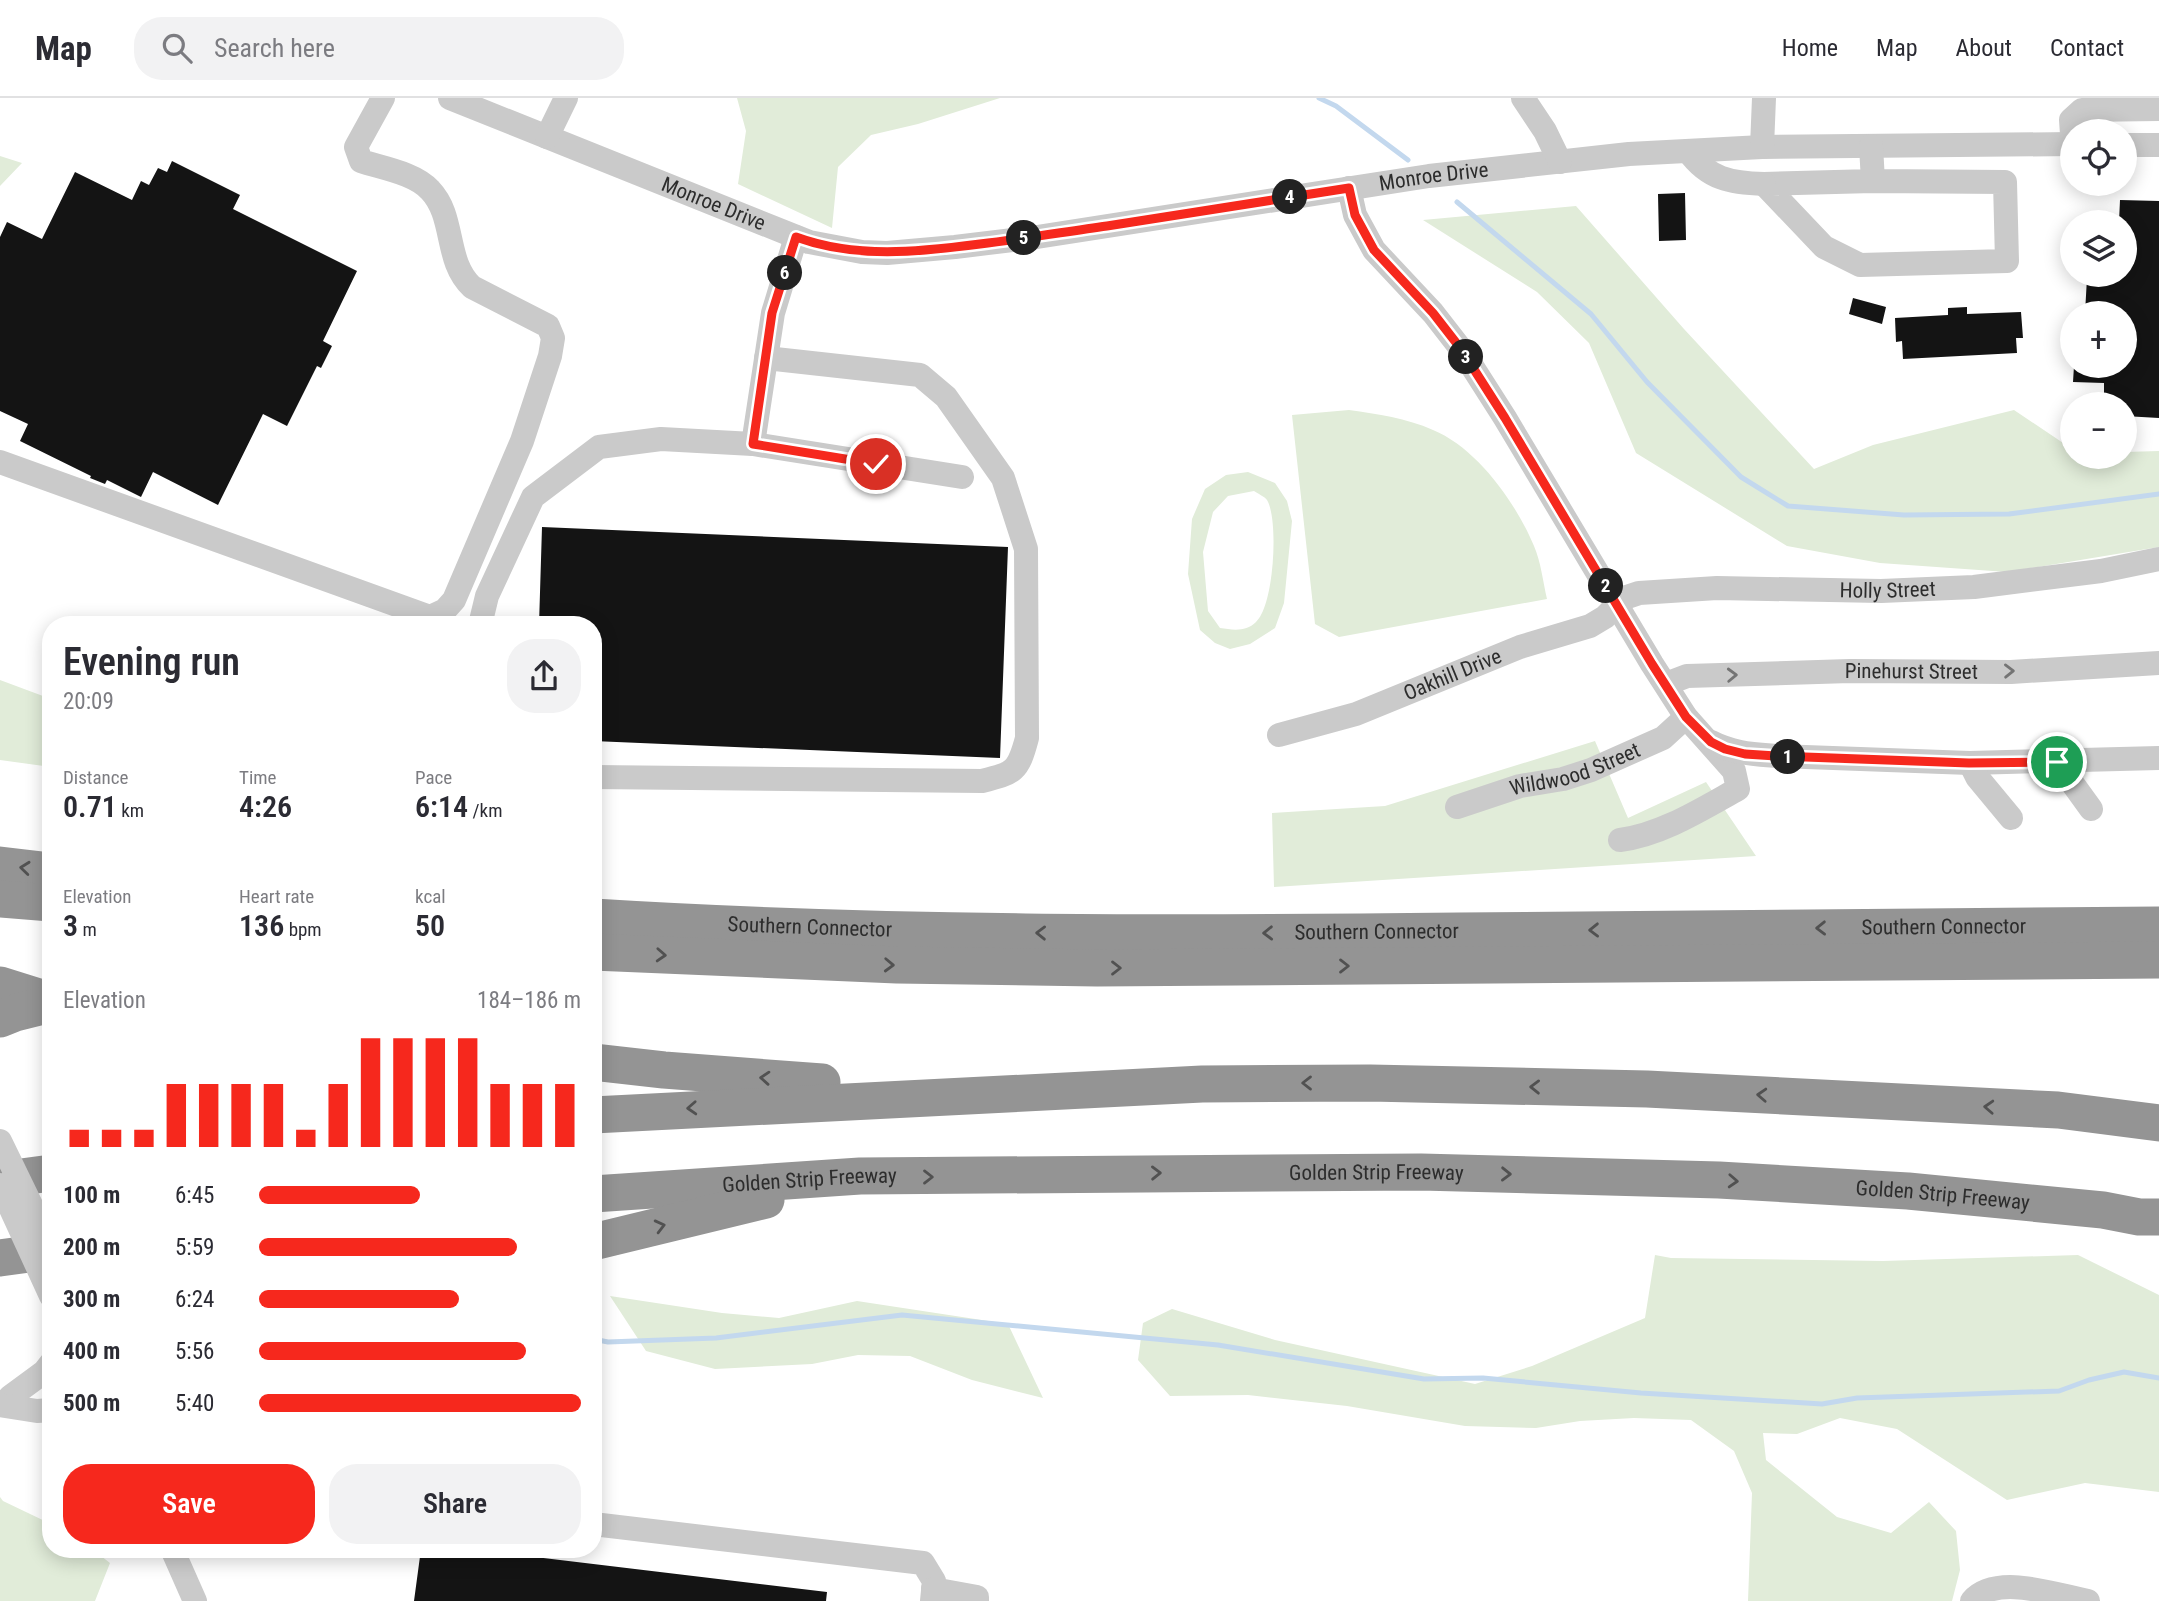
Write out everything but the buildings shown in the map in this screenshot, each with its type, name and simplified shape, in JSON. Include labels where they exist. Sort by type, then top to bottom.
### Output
[{"type":"highway","points":[[0,865],[42,870]]},
{"type":"highway","points":[[0,898],[42,902]]},
{"type":"highway","points":[[2041,926],[2159,906]]},
{"type":"highway","name":"Southern Connector","points":[[602,918],[964,932],[1170,934],[2159,925]]},
{"type":"highway","name":"Southern Connector","points":[[602,952],[884,965],[1097,968],[2159,960]]},
{"type":"highway","points":[[0,985],[42,1000]]},
{"type":"highway","points":[[0,1019],[42,1006]]},
{"type":"highway","points":[[602,1063],[980,1094]]},
{"type":"highway","points":[[602,1115],[1202,1084],[1370,1083],[1647,1090],[2058,1110],[2159,1123]]},
{"type":"highway","points":[[2058,1110],[2159,1100]]},
{"type":"highway","name":"Golden Strip Freeway","points":[[602,1193],[860,1176],[1421,1172],[1605,1176],[1908,1191],[2103,1210],[2152,1219]]},
{"type":"highway","points":[[0,1182],[42,1175]]},
{"type":"highway","points":[[602,1240],[860,1176]]},
{"type":"highway","points":[[0,1258],[42,1251]]},
{"type":"street","points":[[383,98],[356,147],[361,161],[414,179],[430,189],[441,206],[456,269],[464,280],[472,288],[548,326],[552,338],[550,356],[522,441],[454,600],[445,610],[432,616]]},
{"type":"street","name":"Monroe Drive","points":[[450,98],[796,237],[834,248],[862,252],[914,251],[1037,237],[1429,176],[1629,154],[1762,147],[2060,144]]},
{"type":"street","points":[[547,137],[566,98]]},
{"type":"street","points":[[1523,98],[1545,131],[1560,162]]},
{"type":"street","points":[[1762,147],[1764,98]]},
{"type":"street","points":[[2072,119],[2082,110],[2159,109]]},
{"type":"street","points":[[2137,145],[2159,145]]},
{"type":"street","points":[[1871,146],[1873,181]]},
{"type":"street","points":[[1688,150],[1704,170],[1739,183],[2005,182],[2007,261],[1860,265],[1824,247],[1764,184]]},
{"type":"street","points":[[1349,188],[1355,215],[1374,250],[1433,313],[1461,349],[1686,717],[1734,771],[1738,789],[1661,827],[1635,838],[1620,840]]},
{"type":"street","points":[[753,444],[772,313],[796,237]]},
{"type":"street","points":[[602,777],[982,781],[1010,774],[1021,760],[1027,738],[1026,549],[1003,478],[946,397],[920,375],[766,358]]},
{"type":"street","points":[[482,616],[487,596],[533,497],[599,447],[661,439],[753,444],[962,477]]},
{"type":"street","points":[[0,462],[427,616]]},
{"type":"street","name":"Holly Street","points":[[1616,603],[1639,593],[1717,588],[1881,591],[2018,583],[2159,559]]},
{"type":"street","name":"Oakhill Drive","points":[[1279,736],[1356,714],[1520,648],[1590,626],[1605,617],[1616,603]]},
{"type":"street","name":"Pinehurst Street","points":[[1666,684],[1687,676],[1850,671],[2011,672],[2159,663]]},
{"type":"street","name":"Wildwood Street","points":[[1457,807],[1520,786],[1563,779],[1591,770],[1663,738],[1686,717]]},
{"type":"street","points":[[1711,742],[1745,754],[1969,763],[2159,758]]},
{"type":"street","points":[[2057,762],[2091,809]]},
{"type":"street","points":[[1969,763],[2011,818]]},
{"type":"street","points":[[0,1141],[42,1230]]},
{"type":"street","points":[[0,1182],[42,1276]]},
{"type":"street","points":[[6,1402],[42,1374]]},
{"type":"street","points":[[6,1402],[35,1392],[42,1392]]},
{"type":"street","points":[[6,1402],[42,1411]]},
{"type":"street","points":[[6,1402],[42,1420]]},
{"type":"street","points":[[602,1525],[923,1563],[934,1581],[932,1595],[977,1597],[977,1601]]},
{"type":"street","points":[[174,1558],[195,1601]]},
{"type":"street","points":[[1972,1601],[1983,1591],[1999,1586],[2088,1601]]},
{"type":"green space","points":[[737,98],[1000,98],[918,124],[871,135],[838,167],[832,228],[738,184],[746,131]]},
{"type":"green space","points":[[0,156],[22,163],[0,186]]},
{"type":"green space","points":[[1576,206],[1684,329],[1814,469],[1873,445],[2014,410],[2060,441],[2060,469],[2137,469],[2137,452],[2159,451],[2159,547],[2007,572],[1880,563],[1787,546],[1636,453],[1589,343],[1537,292],[1423,220]]},
{"type":"green space","points":[[1349,410],[1402,419],[1433,430],[1449,438],[1480,463],[1506,495],[1526,529],[1538,559],[1547,599],[1339,637],[1315,624],[1292,415]]},
{"type":"green space","points":[[1248,472],[1275,483],[1287,501],[1292,521],[1284,603],[1275,628],[1250,644],[1230,649],[1215,643],[1200,630],[1188,574],[1192,519],[1205,489],[1226,475]],"holes":[[[1254,491],[1267,500],[1273,525],[1273,562],[1267,599],[1262,613],[1252,625],[1239,630],[1220,628],[1208,611],[1203,552],[1213,512],[1228,496]]]},
{"type":"green space","points":[[0,680],[42,696],[42,766],[0,760]]},
{"type":"green space","points":[[1595,741],[1628,818],[1706,782],[1756,856],[1274,887],[1272,813],[1385,806]]},
{"type":"green space","points":[[1655,1255],[1671,1258],[1883,1261],[2078,1255],[2159,1295],[2159,1492],[2085,1483],[2007,1500],[1897,1429],[1840,1418],[1797,1434],[1763,1433],[1766,1460],[1837,1517],[1891,1533],[1929,1502],[1956,1531],[1960,1570],[1952,1601],[1748,1601],[1752,1493],[1734,1451],[1691,1420],[1634,1418],[1580,1421],[1536,1428],[1465,1426],[1347,1406],[1248,1395],[1170,1396],[1138,1360],[1143,1323],[1172,1309],[1275,1340],[1475,1384],[1532,1366],[1645,1318]]},
{"type":"green space","points":[[610,1296],[722,1313],[779,1318],[857,1301],[1008,1324],[1043,1398],[972,1380],[910,1356],[858,1355],[812,1364],[715,1369],[646,1351]]},
{"type":"green space","points":[[0,1497],[42,1520],[42,1558],[104,1558],[110,1563],[95,1601],[0,1601]]},
{"type":"waterway","points":[[1319,98],[1336,106],[1408,160]]},
{"type":"waterway","points":[[1457,202],[1591,314],[1647,382],[1741,477],[1788,506],[1904,515],[2009,514],[2159,494]]},
{"type":"waterway","points":[[602,1341],[716,1338],[902,1315],[1218,1345],[1424,1379],[1483,1378],[1641,1393],[1822,1404],[1857,1398],[2059,1391],[2089,1380],[2124,1372],[2159,1378]]},
{"type":"route","points":[[876,464],[753,444],[772,313],[796,237],[834,248],[862,252],[887,253],[955,247],[1037,237],[1349,188],[1355,215],[1374,250],[1433,313],[1461,349],[1652,664],[1686,717],[1711,742],[1745,754],[1776,756],[1969,763],[2057,762]]}]
